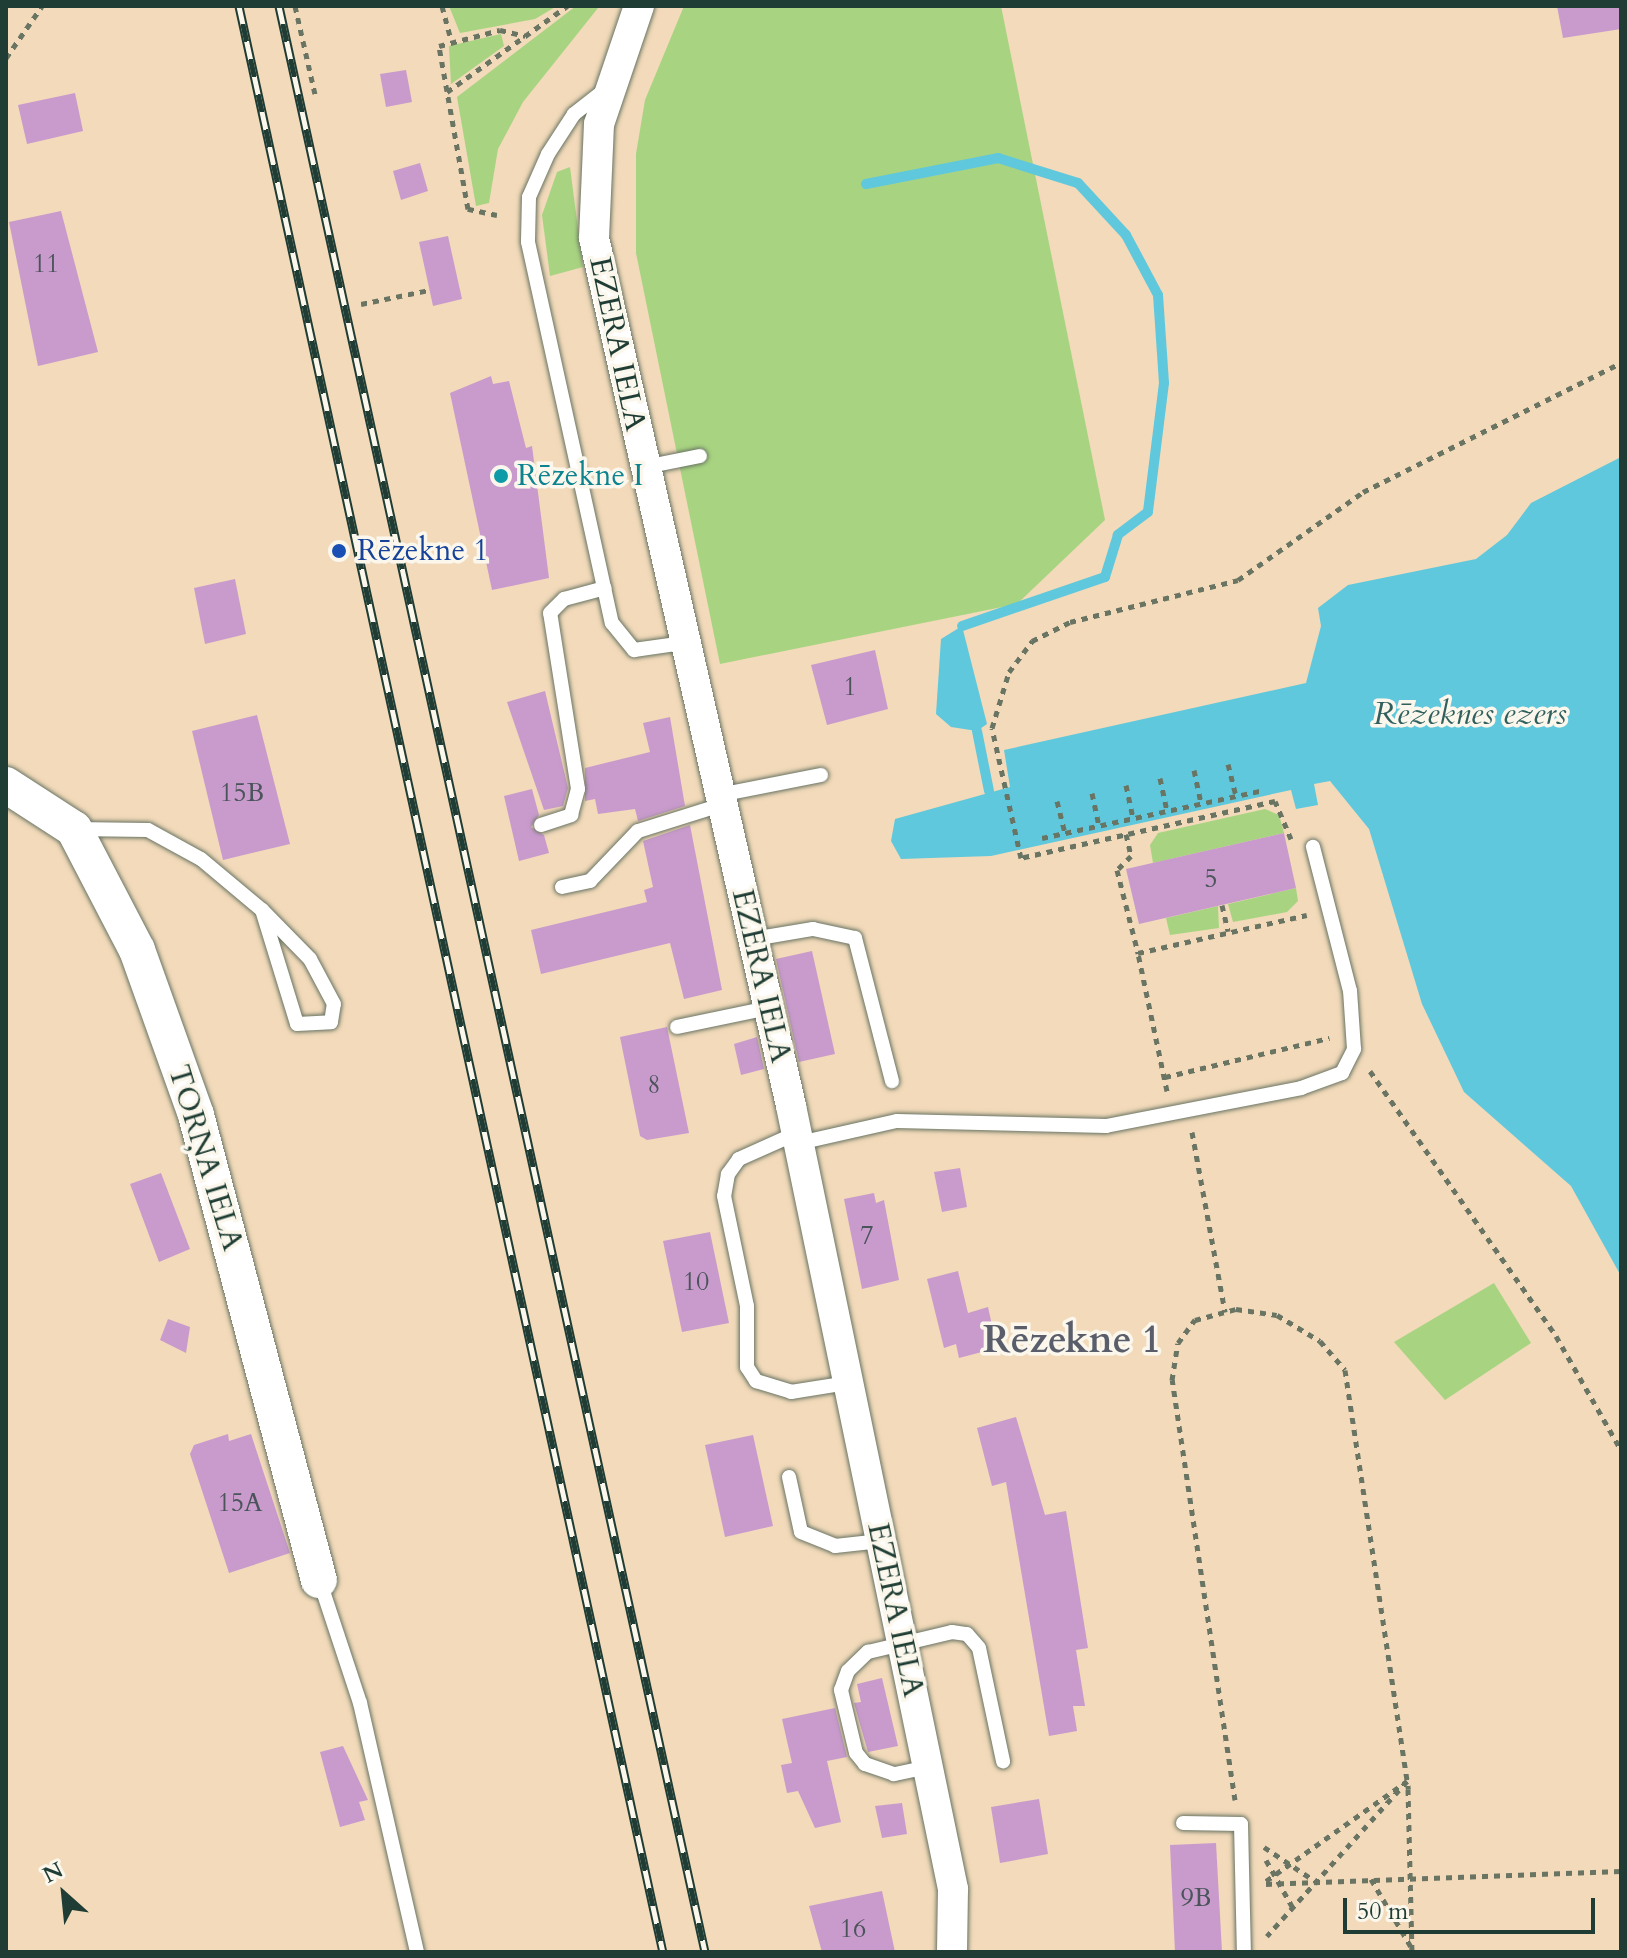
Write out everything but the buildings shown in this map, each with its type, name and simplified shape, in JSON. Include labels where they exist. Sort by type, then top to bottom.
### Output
[{"type":"street","name":"EZERA IELA","points":[[639,6],[606,89],[594,163],[594,238],[683,643],[798,1138],[953,1889],[952,1952]]},
{"type":"street","name":"TORŅA IELA","points":[[6,785],[74,829],[137,950],[196,1115],[319,1580]]},
{"type":"lane","points":[[606,89],[574,114],[548,154],[529,197],[528,242],[605,588],[621,641],[634,650],[683,643]]},
{"type":"lane","points":[[645,467],[700,456]]},
{"type":"lane","points":[[541,825],[571,815],[578,789],[550,613],[564,599],[605,588]]},
{"type":"lane","points":[[562,887],[590,881],[638,831],[720,800],[821,775]]},
{"type":"lane","points":[[74,829],[148,830],[201,859],[262,910],[310,959],[334,1004],[331,1022],[297,1024],[262,910]]},
{"type":"lane","points":[[848,1383],[791,1392],[756,1381],[747,1367],[747,1306],[724,1196],[728,1174],[750,1153],[798,1138],[897,1121],[1106,1126],[1301,1088],[1342,1073],[1354,1049],[1350,991],[1313,847]]},
{"type":"lane","points":[[753,939],[813,929],[855,938],[892,1081]]},
{"type":"lane","points":[[677,1027],[768,1008]]},
{"type":"lane","points":[[789,1477],[801,1532],[835,1546],[881,1541]]},
{"type":"lane","points":[[319,1580],[360,1703],[417,1952]]},
{"type":"lane","points":[[928,1767],[894,1774],[865,1764],[841,1690],[868,1652],[902,1641],[952,1632],[967,1634],[979,1648],[1003,1761]]},
{"type":"lane","points":[[1183,1823],[1241,1824],[1244,1952]]},
{"type":"path","points":[[6,58],[42,6]]},
{"type":"path","points":[[295,6],[315,94]]},
{"type":"path","points":[[442,6],[451,40]]},
{"type":"path","points":[[447,92],[567,6]]},
{"type":"path","points":[[497,215],[468,209],[439,46],[451,40],[514,28],[525,36]]},
{"type":"path","points":[[361,304],[429,290]]},
{"type":"path","points":[[1313,847],[1294,849],[1275,801],[1021,858],[992,728],[1009,672],[1032,641],[1070,622],[1238,580],[1363,492],[1621,363]]},
{"type":"path","points":[[1228,764],[1236,796]]},
{"type":"path","points":[[1194,770],[1201,804]]},
{"type":"path","points":[[1160,778],[1167,811]]},
{"type":"path","points":[[1126,785],[1133,818]]},
{"type":"path","points":[[1042,838],[1260,791]]},
{"type":"path","points":[[1092,793],[1099,826]]},
{"type":"path","points":[[1057,801],[1065,833]]},
{"type":"path","points":[[1126,834],[1131,856],[1117,870],[1138,953],[1171,1115]]},
{"type":"path","points":[[1222,905],[1228,931]]},
{"type":"path","points":[[1138,953],[1311,914],[1314,929]]},
{"type":"path","points":[[1165,1077],[1324,1043],[1329,1025]]},
{"type":"path","points":[[1354,1049],[1556,1336],[1621,1450]]},
{"type":"path","points":[[1189,1112],[1225,1312]]},
{"type":"path","points":[[1236,1805],[1172,1380],[1178,1343],[1195,1320],[1225,1312],[1277,1315],[1320,1341],[1345,1370],[1407,1781],[1412,1950]]},
{"type":"path","points":[[1262,1884],[1407,1781]]},
{"type":"path","points":[[1263,1941],[1407,1781]]},
{"type":"path","points":[[1293,1908],[1256,1842],[1316,1882]]},
{"type":"path","points":[[1242,1885],[1621,1871]]},
{"type":"path","points":[[1371,1879],[1412,1950]]},
{"type":"green space","points":[[449,6],[557,6],[535,19],[460,33]]},
{"type":"green space","points":[[576,6],[598,8],[523,102],[498,149],[489,203],[476,206],[457,97]]},
{"type":"green space","points":[[684,6],[1001,6],[1105,520],[1017,604],[720,664],[636,253],[636,154],[645,100]]},
{"type":"green space","points":[[501,34],[504,46],[451,84],[449,46]]},
{"type":"green space","points":[[570,167],[583,267],[550,276],[542,215],[557,172]]},
{"type":"green space","points":[[1265,809],[1279,815],[1284,833],[1153,863],[1150,845],[1158,833]]},
{"type":"green space","points":[[1296,888],[1298,901],[1287,912],[1233,922],[1228,904]]},
{"type":"green space","points":[[1218,906],[1219,928],[1170,935],[1166,918]]},
{"type":"green space","points":[[1494,1283],[1531,1343],[1445,1400],[1394,1342]]},
{"type":"water","name":"Rēzeknes ezers","points":[[1621,457],[1621,1276],[1571,1186],[1464,1092],[1422,1004],[1369,829],[1330,781],[1314,784],[1318,805],[1296,809],[1291,790],[991,856],[901,859],[891,841],[895,819],[1010,787],[1004,750],[1306,683],[1321,626],[1318,608],[1348,585],[1476,559],[1507,535],[1531,503]]},
{"type":"water","points":[[962,626],[987,724],[977,731],[951,727],[936,714],[941,639]]},
{"type":"waterway","points":[[866,184],[998,158],[1078,183],[1126,235],[1158,295],[1164,383],[1148,512],[1118,535],[1105,577],[962,626]]},
{"type":"waterway","points":[[977,731],[989,791]]},
{"type":"railway","points":[[239,6],[663,1952]]},
{"type":"railway","points":[[279,6],[705,1952]]},
{"type":"place","name":"Rēzekne I","points":[[501,476]]},
{"type":"place","name":"Rēzekne 1","points":[[339,551]]},
{"type":"district","name":"Rēzekne 1","points":[[1072,1341]]}]
